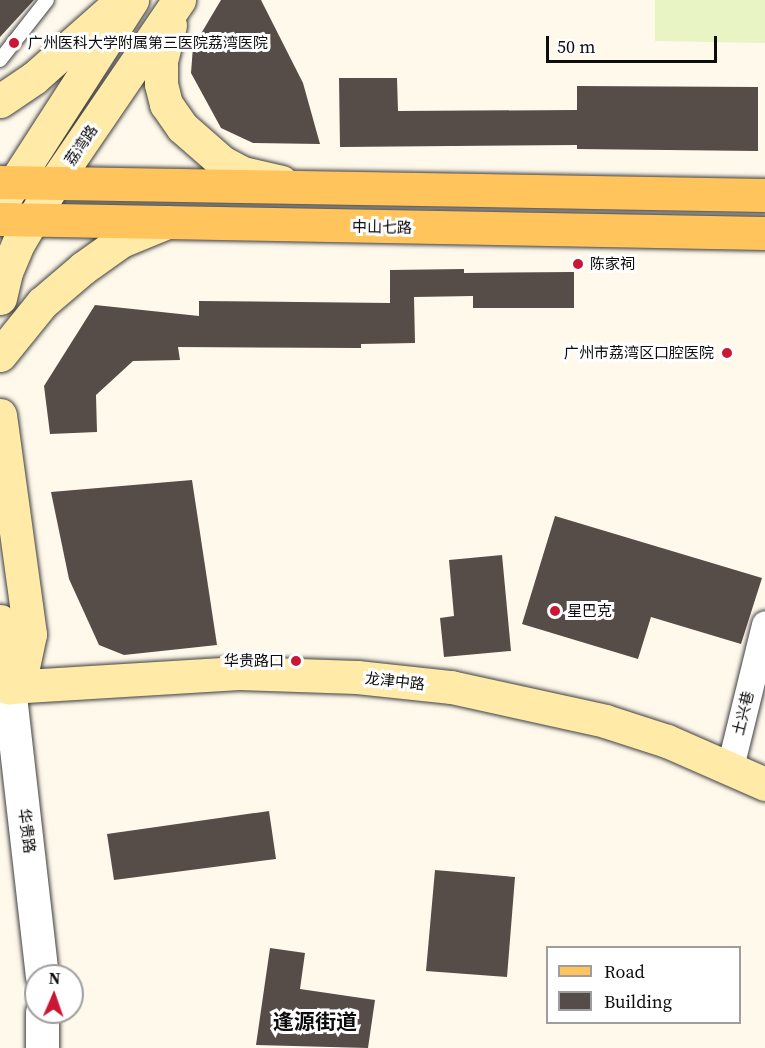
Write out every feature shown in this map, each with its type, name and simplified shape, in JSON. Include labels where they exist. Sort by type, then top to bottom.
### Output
[{"type":"main road","points":[[0,101],[34,78],[121,0]]},
{"type":"main road","points":[[5,190],[132,0]]},
{"type":"main road","points":[[178,1],[160,62],[161,84],[166,104],[182,127],[201,147],[243,172],[306,189]]},
{"type":"main road","name":"荔湾路","points":[[0,298],[6,272],[54,183],[178,1]]},
{"type":"main road","points":[[5,190],[54,183],[765,195]]},
{"type":"main road","name":"中山七路","points":[[0,219],[765,233]]},
{"type":"main road","points":[[0,355],[42,303],[83,268],[121,241],[170,221]]},
{"type":"main road","points":[[0,416],[30,634],[23,668],[4,688]]},
{"type":"main road","points":[[0,621],[4,688]]},
{"type":"main road","name":"龙津中路","points":[[4,688],[239,673],[357,677],[451,687],[605,721],[730,766],[765,784]]},
{"type":"street","name":"土兴巷","points":[[730,766],[765,624]]},
{"type":"street","name":"华贵路","points":[[4,688],[40,964]]},
{"type":"street","points":[[42,1024],[42,1048]]},
{"type":"lane","points":[[0,60],[47,0]]},
{"type":"green space","points":[[655,0],[765,0],[765,43],[655,41]]},
{"type":"building","points":[[0,0],[34,0],[0,37]]},
{"type":"building","points":[[221,0],[261,0],[303,83],[320,144],[253,143],[221,128],[191,73],[193,47]]},
{"type":"building","points":[[339,78],[397,78],[398,111],[577,110],[577,86],[758,87],[758,151],[577,149],[577,145],[340,147]]},
{"type":"building","points":[[464,269],[464,273],[574,272],[574,308],[473,308],[473,296],[414,297],[415,343],[361,344],[361,348],[178,347],[180,360],[133,361],[96,395],[97,432],[50,434],[44,386],[95,305],[199,316],[199,301],[390,303],[390,270]]},
{"type":"building","points":[[192,480],[217,645],[124,655],[99,645],[69,579],[51,492]]},
{"type":"building","points":[[555,516],[762,578],[741,644],[651,617],[638,659],[522,624]]},
{"type":"building","points":[[502,555],[511,651],[444,657],[440,618],[454,616],[449,560]]},
{"type":"building","points":[[269,811],[276,859],[114,880],[107,834]]},
{"type":"building","points":[[435,870],[515,877],[507,977],[426,971]]},
{"type":"building","points":[[270,948],[305,953],[300,989],[375,1000],[368,1048],[256,1045]]},
{"type":"place","name":"广州医科大学附属第三医院荔湾医院","points":[[14,43]]},
{"type":"place","name":"陈家祠","points":[[578,264]]},
{"type":"place","name":"广州市荔湾区口腔医院","points":[[727,353]]},
{"type":"place","name":"星巴克","points":[[555,611]]},
{"type":"place","name":"华贵路口","points":[[296,661]]},
{"type":"district","name":"逢源街道","points":[[315,1022]]}]
